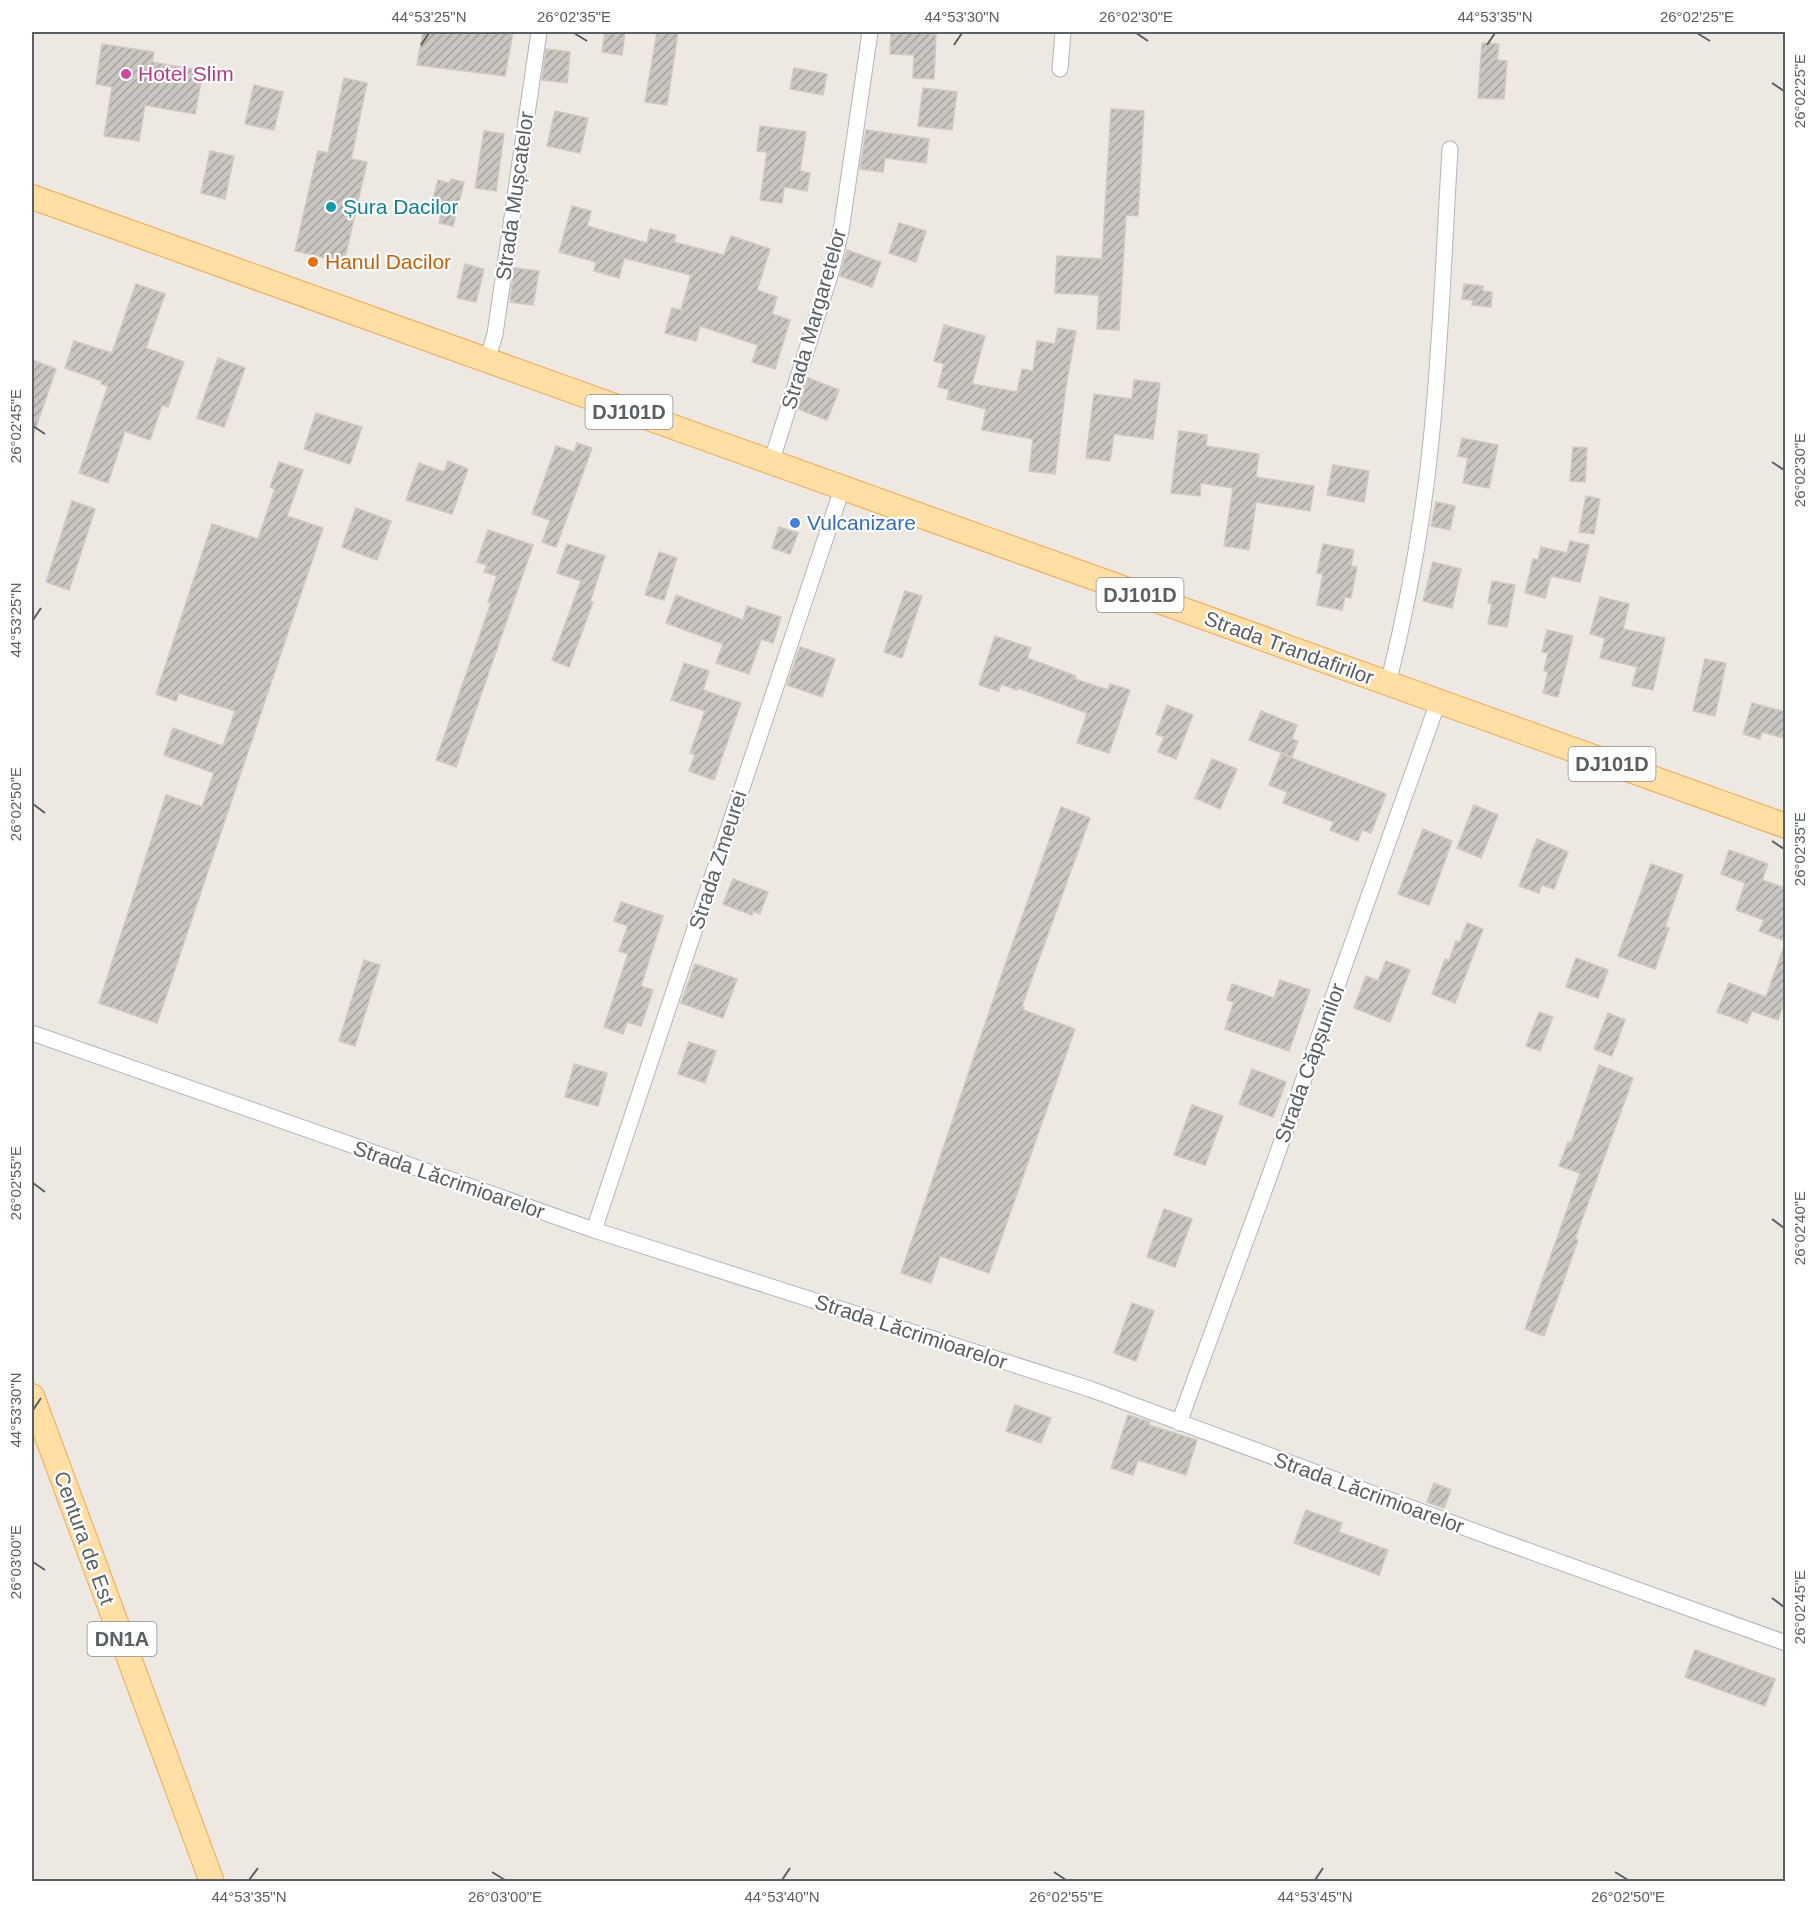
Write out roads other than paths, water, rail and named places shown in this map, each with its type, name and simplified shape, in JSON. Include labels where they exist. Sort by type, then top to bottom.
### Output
[{"type":"main road","name":"DJ101D","points":[[32,197],[487,361]]},
{"type":"main road","name":"Strada Trandafirilor","points":[[487,361],[1785,826]]},
{"type":"main road","name":"Centura de Est","points":[[32,1396],[212,1881]]},
{"type":"street","name":"Strada Mușcatelor","points":[[487,361],[495,334],[539,32]]},
{"type":"street","name":"Strada Margaretelor","points":[[771,463],[832,269],[841,231],[870,32]]},
{"type":"street","points":[[1060,69],[1064,32]]},
{"type":"street","points":[[1388,684],[1407,604],[1423,510],[1431,441],[1450,149]]},
{"type":"street","name":"Strada Zmeurei","points":[[594,1230],[842,489]]},
{"type":"street","name":"Strada Căpșunilor","points":[[1179,1423],[1438,702]]},
{"type":"street","name":"Strada Lăcrimioarelor","points":[[32,1033],[594,1230],[1090,1389],[1785,1643]]},
{"type":"place","name":"Hotel Slim","points":[[126,74]]},
{"type":"place","name":"Șura Dacilor","points":[[331,207]]},
{"type":"place","name":"Hanul Dacilor","points":[[313,262]]},
{"type":"place","name":"Vulcanizare","points":[[795,523]]}]
